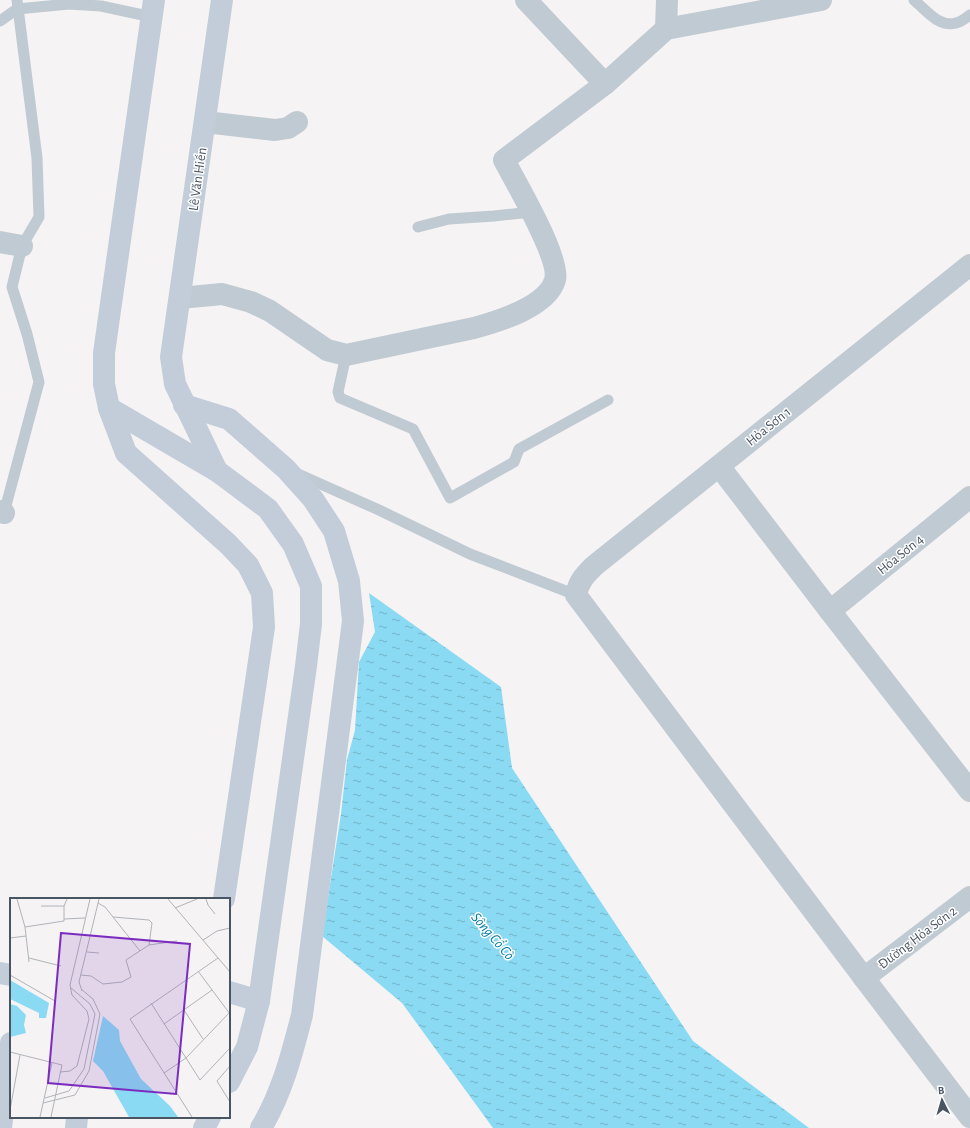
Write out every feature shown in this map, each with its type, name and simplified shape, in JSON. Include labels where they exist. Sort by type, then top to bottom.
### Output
[{"type":"main road","name":"Lê Văn Hiến","points":[[217,471],[175,384],[171,357],[222,0]]},
{"type":"main road","points":[[153,8],[104,353],[104,384],[109,408],[126,453],[228,544],[248,565],[262,593],[264,627],[224,898]]},
{"type":"main road","points":[[184,405],[229,419],[286,469],[313,499],[334,531],[349,581],[354,621],[302,1015],[291,1059],[272,1109],[261,1128]]},
{"type":"main road","points":[[109,408],[217,471],[268,508],[293,544],[311,586],[311,624],[306,666],[259,1001],[247,1047],[230,1080]]},
{"type":"main road","points":[[0,973],[10,974]]},
{"type":"main road","points":[[230,992],[259,1001]]},
{"type":"main road","points":[[1,1128],[10,1052]]},
{"type":"main road","points":[[76,1128],[77,1118]]},
{"type":"main road","points":[[204,1128],[209,1118]]},
{"type":"street","points":[[526,0],[605,84]]},
{"type":"street","points":[[666,29],[667,0]]},
{"type":"street","points":[[180,298],[222,294],[251,302],[270,311],[327,350],[346,354],[446,335],[490,324],[534,306],[547,294],[555,280],[556,272],[550,251],[532,212],[504,160],[605,84],[666,29],[821,0]]},
{"type":"street","points":[[205,122],[275,130],[288,128],[297,122]]},
{"type":"street","points":[[0,242],[22,246]]},
{"type":"street","name":"Hỏa Sơn 1","points":[[576,595],[578,585],[583,577],[594,566],[970,265]]},
{"type":"street","points":[[719,466],[970,791]]},
{"type":"street","name":"Hỏa Sơn 4","points":[[830,611],[970,497]]},
{"type":"street","points":[[576,595],[864,978],[970,1116]]},
{"type":"street","name":"Đường Hỏa Sơn 2","points":[[864,978],[970,897]]},
{"type":"lane","points":[[914,0],[938,21],[945,24],[958,23],[970,15]]},
{"type":"lane","points":[[2,512],[39,382],[27,334],[12,287],[22,246],[39,217],[37,158],[17,4]]},
{"type":"lane","points":[[0,21],[17,4],[69,4],[153,8]]},
{"type":"lane","points":[[418,227],[449,219],[532,212]]},
{"type":"lane","points":[[346,354],[338,392],[340,398],[413,429],[450,498],[514,462],[519,450],[608,400]]},
{"type":"lane","points":[[286,469],[379,510],[470,554],[576,595]]},
{"type":"water","name":"Sông Cổ Cò","points":[[369,593],[501,687],[512,768],[693,1041],[809,1128],[493,1128],[402,1003],[322,936],[341,814],[347,760],[355,730],[359,662],[375,632]]}]
